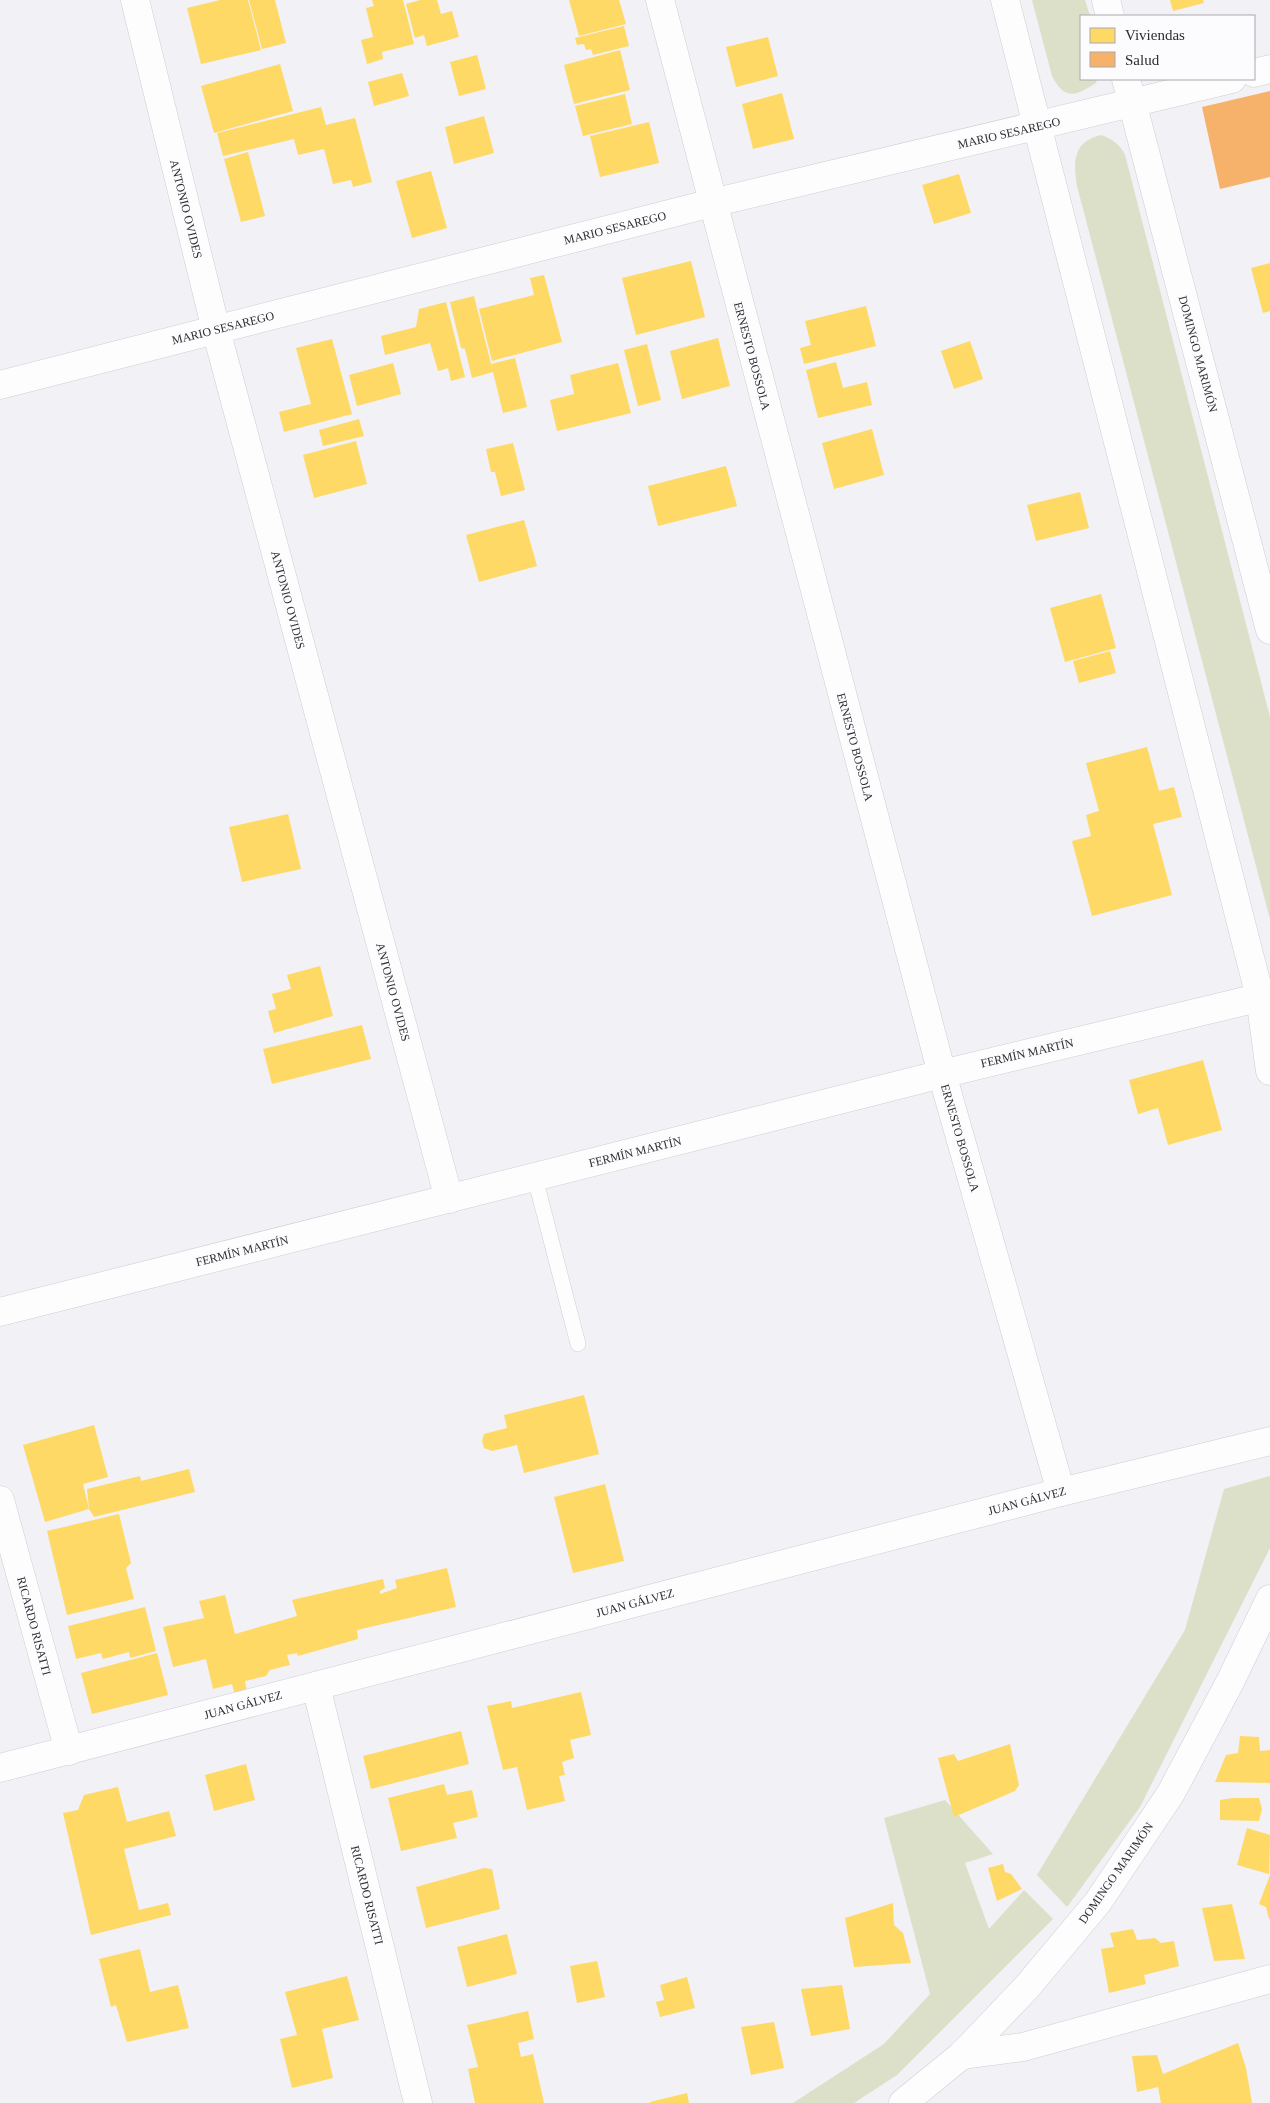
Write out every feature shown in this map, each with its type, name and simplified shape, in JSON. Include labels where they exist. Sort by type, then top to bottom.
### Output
[{"type":"street","name":"ANTONIO OVIDES","points":[[135,0],[216,330],[449,1199]]},
{"type":"street","name":"ERNESTO BOSSOLA","points":[[660,0],[942,1074],[1061,1492]]},
{"type":"street","points":[[1005,0],[1265,996],[1270,1071]]},
{"type":"street","points":[[1106,0],[1110,15]]},
{"type":"street","points":[[1255,73],[1270,69]]},
{"type":"street","name":"MARIO SESAREGO","points":[[0,385],[712,203],[1038,126],[1130,91],[1224,80]]},
{"type":"street","name":"DOMINGO MARIMÓN","points":[[1130,91],[1270,630]]},
{"type":"street","name":"FERMÍN MARTÍN","points":[[0,1312],[942,1074],[1265,996]]},
{"type":"street","name":"JUAN GÁLVEZ","points":[[0,1768],[1061,1492],[1270,1440]]},
{"type":"street","name":"RICARDO RISATTI","points":[[0,1500],[69,1751]]},
{"type":"street","name":"DOMINGO MARIMÓN","points":[[903,2103],[962,2055],[1027,1987],[1098,1902],[1171,1793],[1230,1682],[1270,1599]]},
{"type":"street","name":"RICARDO RISATTI","points":[[316,1686],[418,2103]]},
{"type":"street","points":[[962,2055],[1023,2047],[1270,1979]]},
{"type":"lane","points":[[535,1178],[578,1344]]},
{"type":"green space","points":[[1032,0],[1085,0],[1090,15],[1080,15],[1080,80],[1097,80],[1096,83],[1083,91],[1071,94],[1066,93],[1052,76]]},
{"type":"green space","points":[[1101,135],[1115,142],[1125,155],[1270,717],[1270,919],[1077,186],[1075,161],[1077,154],[1085,142]]},
{"type":"green space","points":[[1270,1476],[1270,1548],[1140,1807],[1067,1907],[1037,1875],[1185,1630],[1224,1489]]},
{"type":"green space","points":[[945,1800],[993,1854],[965,1863],[989,1929],[1024,1890],[1053,1919],[897,2075],[854,2103],[793,2103],[884,2044],[930,1994],[884,1818]]},
{"type":"building: Viviendas","points":[[220,0],[248,0],[261,50],[201,64],[187,8]]},
{"type":"building: Viviendas","points":[[249,0],[275,0],[286,43],[262,49]]},
{"type":"building: Viviendas","points":[[372,0],[403,0],[414,44],[382,52],[383,59],[367,64],[361,40],[373,37],[366,8],[374,6]]},
{"type":"building: Viviendas","points":[[420,0],[437,0],[441,14],[452,11],[459,37],[427,46],[424,35],[415,38],[406,4]]},
{"type":"building: Viviendas","points":[[569,0],[619,0],[626,24],[579,36]]},
{"type":"building: Viviendas","points":[[1170,0],[1203,0],[1204,3],[1173,11]]},
{"type":"building: Viviendas","points":[[624,26],[629,46],[593,55],[591,49],[586,50],[584,44],[577,45],[575,38]]},
{"type":"building: Viviendas","points":[[768,37],[778,76],[736,87],[726,47]]},
{"type":"building: Viviendas","points":[[620,50],[630,90],[574,104],[564,65]]},
{"type":"building: Viviendas","points":[[477,55],[486,89],[459,96],[450,62]]},
{"type":"building: Viviendas","points":[[280,64],[293,111],[214,133],[201,86]]},
{"type":"building: Viviendas","points":[[402,73],[409,96],[374,106],[368,82]]},
{"type":"building: Viviendas","points":[[782,93],[794,139],[753,149],[742,104]]},
{"type":"building: Viviendas","points":[[625,94],[632,124],[583,136],[575,106]]},
{"type":"building: Viviendas","points":[[321,107],[326,125],[355,118],[372,182],[353,187],[351,180],[333,184],[324,149],[298,155],[294,139],[223,156],[217,133]]},
{"type":"building: Viviendas","points":[[484,116],[494,153],[454,164],[445,127]]},
{"type":"building: Viviendas","points":[[649,122],[659,163],[600,177],[590,136]]},
{"type":"building: Viviendas","points":[[248,152],[265,216],[241,222],[224,159]]},
{"type":"building: Viviendas","points":[[431,171],[447,228],[412,238],[396,181]]},
{"type":"building: Viviendas","points":[[959,174],[971,213],[934,224],[922,185]]},
{"type":"building: Viviendas","points":[[691,261],[705,317],[636,335],[622,278]]},
{"type":"building: Viviendas","points":[[1270,263],[1270,311],[1263,313],[1251,268]]},
{"type":"building: Viviendas","points":[[544,275],[562,342],[492,361],[479,309],[534,295],[530,278]]},
{"type":"building: Viviendas","points":[[474,296],[491,364],[515,358],[527,407],[503,413],[493,372],[472,378],[465,349],[461,348],[450,302]]},
{"type":"building: Viviendas","points":[[446,302],[465,377],[451,381],[448,368],[438,371],[430,343],[385,355],[381,336],[416,327],[419,309]]},
{"type":"building: Viviendas","points":[[866,306],[876,346],[804,364],[800,348],[811,345],[805,321]]},
{"type":"building: Viviendas","points":[[718,338],[730,386],[682,399],[670,351]]},
{"type":"building: Viviendas","points":[[332,339],[352,414],[284,432],[279,412],[311,404],[296,348]]},
{"type":"building: Viviendas","points":[[970,341],[983,379],[954,389],[941,351]]},
{"type":"building: Viviendas","points":[[647,344],[661,400],[638,406],[624,350]]},
{"type":"building: Viviendas","points":[[836,362],[843,388],[867,382],[872,405],[818,418],[806,370]]},
{"type":"building: Viviendas","points":[[393,363],[401,394],[357,406],[349,375]]},
{"type":"building: Viviendas","points":[[618,363],[631,413],[557,431],[550,400],[574,394],[570,375]]},
{"type":"building: Viviendas","points":[[359,419],[364,436],[323,446],[319,430]]},
{"type":"building: Viviendas","points":[[872,429],[884,475],[834,489],[822,443]]},
{"type":"building: Viviendas","points":[[356,441],[367,484],[314,498],[303,455]]},
{"type":"building: Viviendas","points":[[513,443],[525,490],[501,496],[495,472],[491,472],[486,449]]},
{"type":"building: Viviendas","points":[[726,466],[737,506],[658,526],[648,486]]},
{"type":"building: Viviendas","points":[[1080,492],[1089,528],[1036,541],[1027,505]]},
{"type":"building: Viviendas","points":[[524,520],[537,566],[479,582],[466,535]]},
{"type":"building: Viviendas","points":[[1101,594],[1116,648],[1065,662],[1050,608]]},
{"type":"building: Viviendas","points":[[1110,651],[1116,673],[1079,683],[1073,661]]},
{"type":"building: Viviendas","points":[[1147,747],[1159,791],[1174,787],[1182,817],[1153,824],[1172,895],[1092,916],[1072,841],[1091,836],[1086,815],[1099,811],[1086,763]]},
{"type":"building: Viviendas","points":[[288,814],[301,869],[242,882],[229,827]]},
{"type":"building: Viviendas","points":[[320,966],[333,1016],[274,1033],[268,1011],[276,1009],[272,994],[291,989],[287,975]]},
{"type":"building: Viviendas","points":[[362,1025],[371,1059],[272,1084],[263,1049]]},
{"type":"building: Viviendas","points":[[1203,1060],[1222,1130],[1168,1145],[1158,1108],[1138,1114],[1129,1080]]},
{"type":"building: Viviendas","points":[[584,1395],[599,1454],[524,1473],[517,1445],[492,1451],[484,1448],[482,1441],[484,1434],[507,1428],[504,1415]]},
{"type":"building: Viviendas","points":[[94,1425],[108,1477],[83,1484],[89,1509],[45,1522],[23,1445]]},
{"type":"building: Viviendas","points":[[189,1469],[195,1492],[94,1517],[89,1509],[87,1489],[140,1476],[141,1481]]},
{"type":"building: Viviendas","points":[[605,1484],[624,1561],[573,1573],[554,1497]]},
{"type":"building: Viviendas","points":[[119,1514],[131,1563],[126,1568],[134,1599],[67,1615],[47,1531]]},
{"type":"building: Viviendas","points":[[447,1568],[456,1607],[357,1630],[358,1639],[298,1656],[297,1653],[287,1655],[290,1665],[270,1670],[266,1676],[245,1681],[247,1692],[235,1695],[232,1684],[213,1689],[206,1659],[173,1667],[163,1627],[204,1618],[199,1601],[225,1595],[235,1634],[297,1616],[292,1600],[383,1579],[385,1588],[380,1591],[380,1594],[397,1588],[395,1580]]},
{"type":"building: Viviendas","points":[[145,1607],[156,1651],[130,1658],[129,1652],[103,1659],[101,1653],[76,1659],[68,1626]]},
{"type":"building: Viviendas","points":[[157,1653],[168,1695],[92,1714],[81,1673]]},
{"type":"building: Viviendas","points":[[581,1692],[591,1735],[570,1740],[574,1758],[562,1762],[565,1775],[559,1776],[565,1801],[527,1810],[517,1767],[503,1770],[487,1706],[511,1701],[512,1708]]},
{"type":"building: Viviendas","points":[[461,1731],[469,1764],[371,1789],[363,1756]]},
{"type":"building: Viviendas","points":[[1240,1736],[1259,1737],[1260,1751],[1270,1750],[1270,1783],[1215,1782],[1226,1755],[1238,1753]]},
{"type":"building: Viviendas","points":[[1010,1744],[1019,1785],[1015,1791],[954,1817],[938,1758],[954,1754],[958,1761]]},
{"type":"building: Viviendas","points":[[246,1764],[255,1800],[214,1811],[205,1775]]},
{"type":"building: Viviendas","points":[[444,1784],[447,1795],[472,1790],[478,1817],[453,1823],[457,1838],[401,1851],[388,1798]]},
{"type":"building: Viviendas","points":[[118,1787],[127,1822],[169,1811],[176,1836],[124,1849],[139,1910],[168,1903],[171,1915],[91,1935],[63,1813],[78,1810],[84,1795]]},
{"type":"building: Viviendas","points":[[1259,1798],[1262,1809],[1259,1821],[1220,1820],[1220,1800]]},
{"type":"building: Viviendas","points":[[1247,1828],[1270,1835],[1269,1874],[1237,1865]]},
{"type":"building: Viviendas","points":[[1003,1864],[1005,1872],[1011,1874],[1022,1889],[997,1901],[988,1868]]},
{"type":"building: Viviendas","points":[[484,1868],[492,1869],[500,1909],[426,1928],[416,1887]]},
{"type":"building: Viviendas","points":[[1270,1875],[1269,1919],[1266,1907],[1259,1904]]},
{"type":"building: Viviendas","points":[[893,1903],[894,1925],[903,1933],[911,1963],[854,1967],[845,1918]]},
{"type":"building: Viviendas","points":[[1232,1904],[1245,1959],[1214,1961],[1202,1908]]},
{"type":"building: Viviendas","points":[[1133,1929],[1137,1940],[1155,1938],[1161,1943],[1174,1941],[1179,1966],[1144,1975],[1146,1984],[1109,1993],[1101,1949],[1114,1947],[1110,1933]]},
{"type":"building: Viviendas","points":[[507,1934],[517,1974],[467,1987],[457,1947]]},
{"type":"building: Viviendas","points":[[140,1949],[150,1992],[178,1985],[189,2028],[127,2042],[116,2005],[111,2007],[99,1959]]},
{"type":"building: Viviendas","points":[[597,1961],[605,1997],[577,2003],[570,1966]]},
{"type":"building: Viviendas","points":[[347,1976],[359,2020],[322,2029],[333,2078],[292,2088],[280,2039],[297,2035],[285,1992]]},
{"type":"building: Viviendas","points":[[687,1977],[695,2008],[660,2017],[656,2002],[664,2000],[660,1985]]},
{"type":"building: Viviendas","points":[[842,1985],[850,2029],[811,2036],[801,1989]]},
{"type":"building: Viviendas","points":[[528,2011],[534,2039],[518,2043],[521,2057],[533,2054],[544,2103],[475,2103],[468,2069],[478,2067],[467,2025]]},
{"type":"building: Viviendas","points":[[774,2022],[784,2068],[751,2075],[741,2027]]},
{"type":"building: Viviendas","points":[[1238,2043],[1246,2068],[1252,2103],[1161,2103],[1158,2087],[1137,2092],[1132,2056],[1157,2055],[1163,2074]]},
{"type":"building: Viviendas","points":[[687,2093],[689,2103],[650,2103],[650,2102]]},
{"type":"building: Salud","points":[[1270,91],[1270,177],[1220,189],[1202,107]]}]
